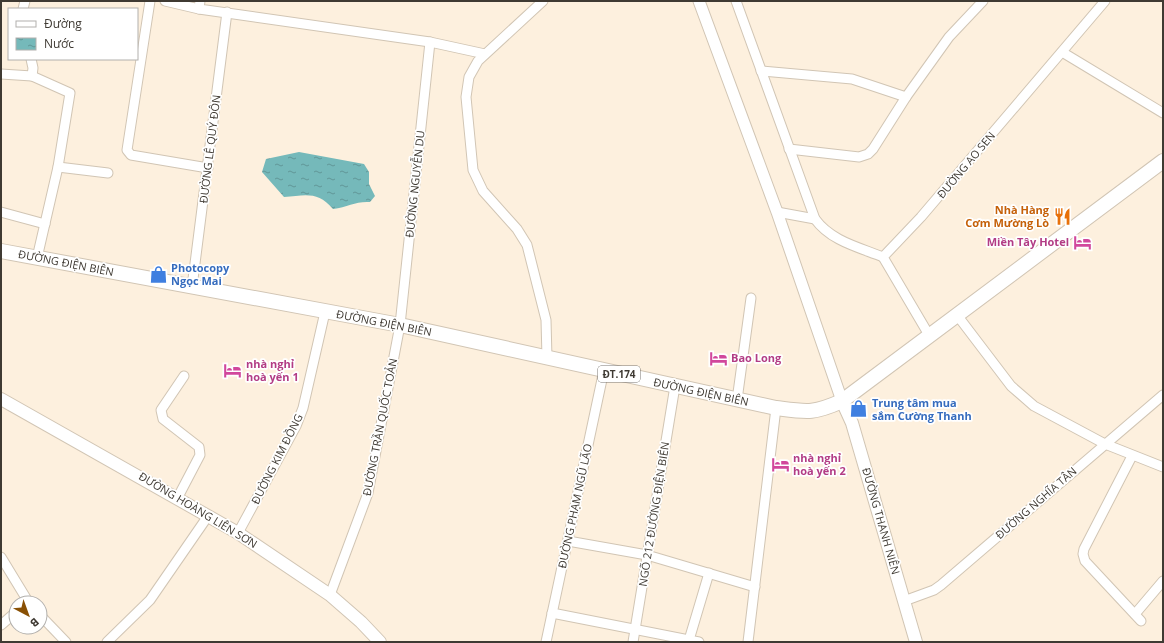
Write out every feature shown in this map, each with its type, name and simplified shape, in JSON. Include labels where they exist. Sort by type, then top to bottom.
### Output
[{"type":"main road","name":"ĐƯỜNG ĐIỆN BIÊN","points":[[1,250],[37,258],[400,325],[737,400],[776,408],[809,412],[820,410],[842,401],[1163,161]]},
{"type":"main road","name":"ĐƯỜNG HOÀNG LIÊN SƠN","points":[[1,399],[238,533],[330,596],[361,622],[380,642]]},
{"type":"main road","name":"ĐƯỜNG THANH NIÊN","points":[[842,401],[852,423],[916,642]]},
{"type":"street","points":[[150,1],[127,150],[131,155],[208,168]]},
{"type":"street","points":[[165,1],[200,5],[227,12],[430,42],[485,54]]},
{"type":"street","points":[[543,1],[485,54],[472,69],[466,90],[473,170],[483,191],[517,229],[527,245],[546,320],[547,358]]},
{"type":"street","points":[[699,1],[777,212],[842,401]]},
{"type":"street","points":[[736,1],[815,219],[824,230],[835,238],[883,257],[929,335]]},
{"type":"street","points":[[789,149],[859,157],[868,154],[873,149],[906,97],[949,37],[983,1]]},
{"type":"street","name":"ĐƯỜNG AO SEN","points":[[883,257],[922,217],[1105,1]]},
{"type":"street","name":"ĐƯỜNG LÊ QUÝ ĐÔN","points":[[192,287],[227,12]]},
{"type":"street","name":"ĐƯỜNG NGUYỄN DU","points":[[400,325],[430,42]]},
{"type":"street","points":[[1062,52],[1163,113]]},
{"type":"street","points":[[31,60],[33,68],[32,76]]},
{"type":"street","points":[[761,71],[852,79],[906,97]]},
{"type":"street","points":[[1,74],[32,76],[70,92],[58,167],[37,258]]},
{"type":"street","points":[[58,167],[108,173]]},
{"type":"street","points":[[1,212],[45,224]]},
{"type":"street","points":[[777,212],[815,219]]},
{"type":"street","points":[[737,400],[751,298]]},
{"type":"street","name":"ĐƯỜNG KIM ĐỒNG","points":[[238,533],[296,426],[303,408],[325,312]]},
{"type":"street","points":[[957,315],[1011,386],[1022,397],[1048,415],[1105,444],[1132,456],[1163,467]]},
{"type":"street","name":"ĐƯỜNG TRẦN QUỐC TOẢN","points":[[330,596],[368,493],[400,325]]},
{"type":"street","name":"ĐƯỜNG PHẠM NGŨ LÃO","points":[[546,642],[604,370]]},
{"type":"street","points":[[178,498],[200,455],[199,447],[163,419],[161,410],[184,376]]},
{"type":"street","name":"NGÕ 212 ĐƯỜNG ĐIỆN BIÊN","points":[[634,642],[675,386]]},
{"type":"street","name":"ĐƯỜNG NGHĨA TÂN","points":[[904,601],[934,590],[941,585],[1163,395]]},
{"type":"street","points":[[748,642],[776,408]]},
{"type":"street","points":[[1132,456],[1084,549],[1083,554],[1085,561],[1138,618],[1163,581]]},
{"type":"street","points":[[106,642],[150,600],[208,516]]},
{"type":"street","points":[[568,541],[647,554],[755,587]]},
{"type":"street","points":[[1,557],[23,595]]},
{"type":"street","points":[[689,640],[709,573]]},
{"type":"street","points":[[552,613],[699,642]]},
{"type":"street","points":[[48,623],[66,642]]},
{"type":"water","points":[[299,152],[364,164],[369,172],[369,184],[375,196],[370,202],[360,202],[333,209],[322,199],[317,197],[305,195],[284,197],[262,172],[266,159]]},
{"type":"place","name":"Nhà Hàng Cơm Mường Lò","points":[[1062,216]]},
{"type":"place","name":"Miền Tây Hotel","points":[[1082,242]]},
{"type":"place","name":"Photocopy Ngọc Mai","points":[[158,274]]},
{"type":"place","name":"Bao Long","points":[[718,358]]},
{"type":"place","name":"nhà nghỉ hoà yến 1","points":[[233,370]]},
{"type":"place","name":"Trung tâm mua sắm Cường Thanh","points":[[859,409]]},
{"type":"place","name":"nhà nghỉ hoà yến 2","points":[[780,464]]}]
